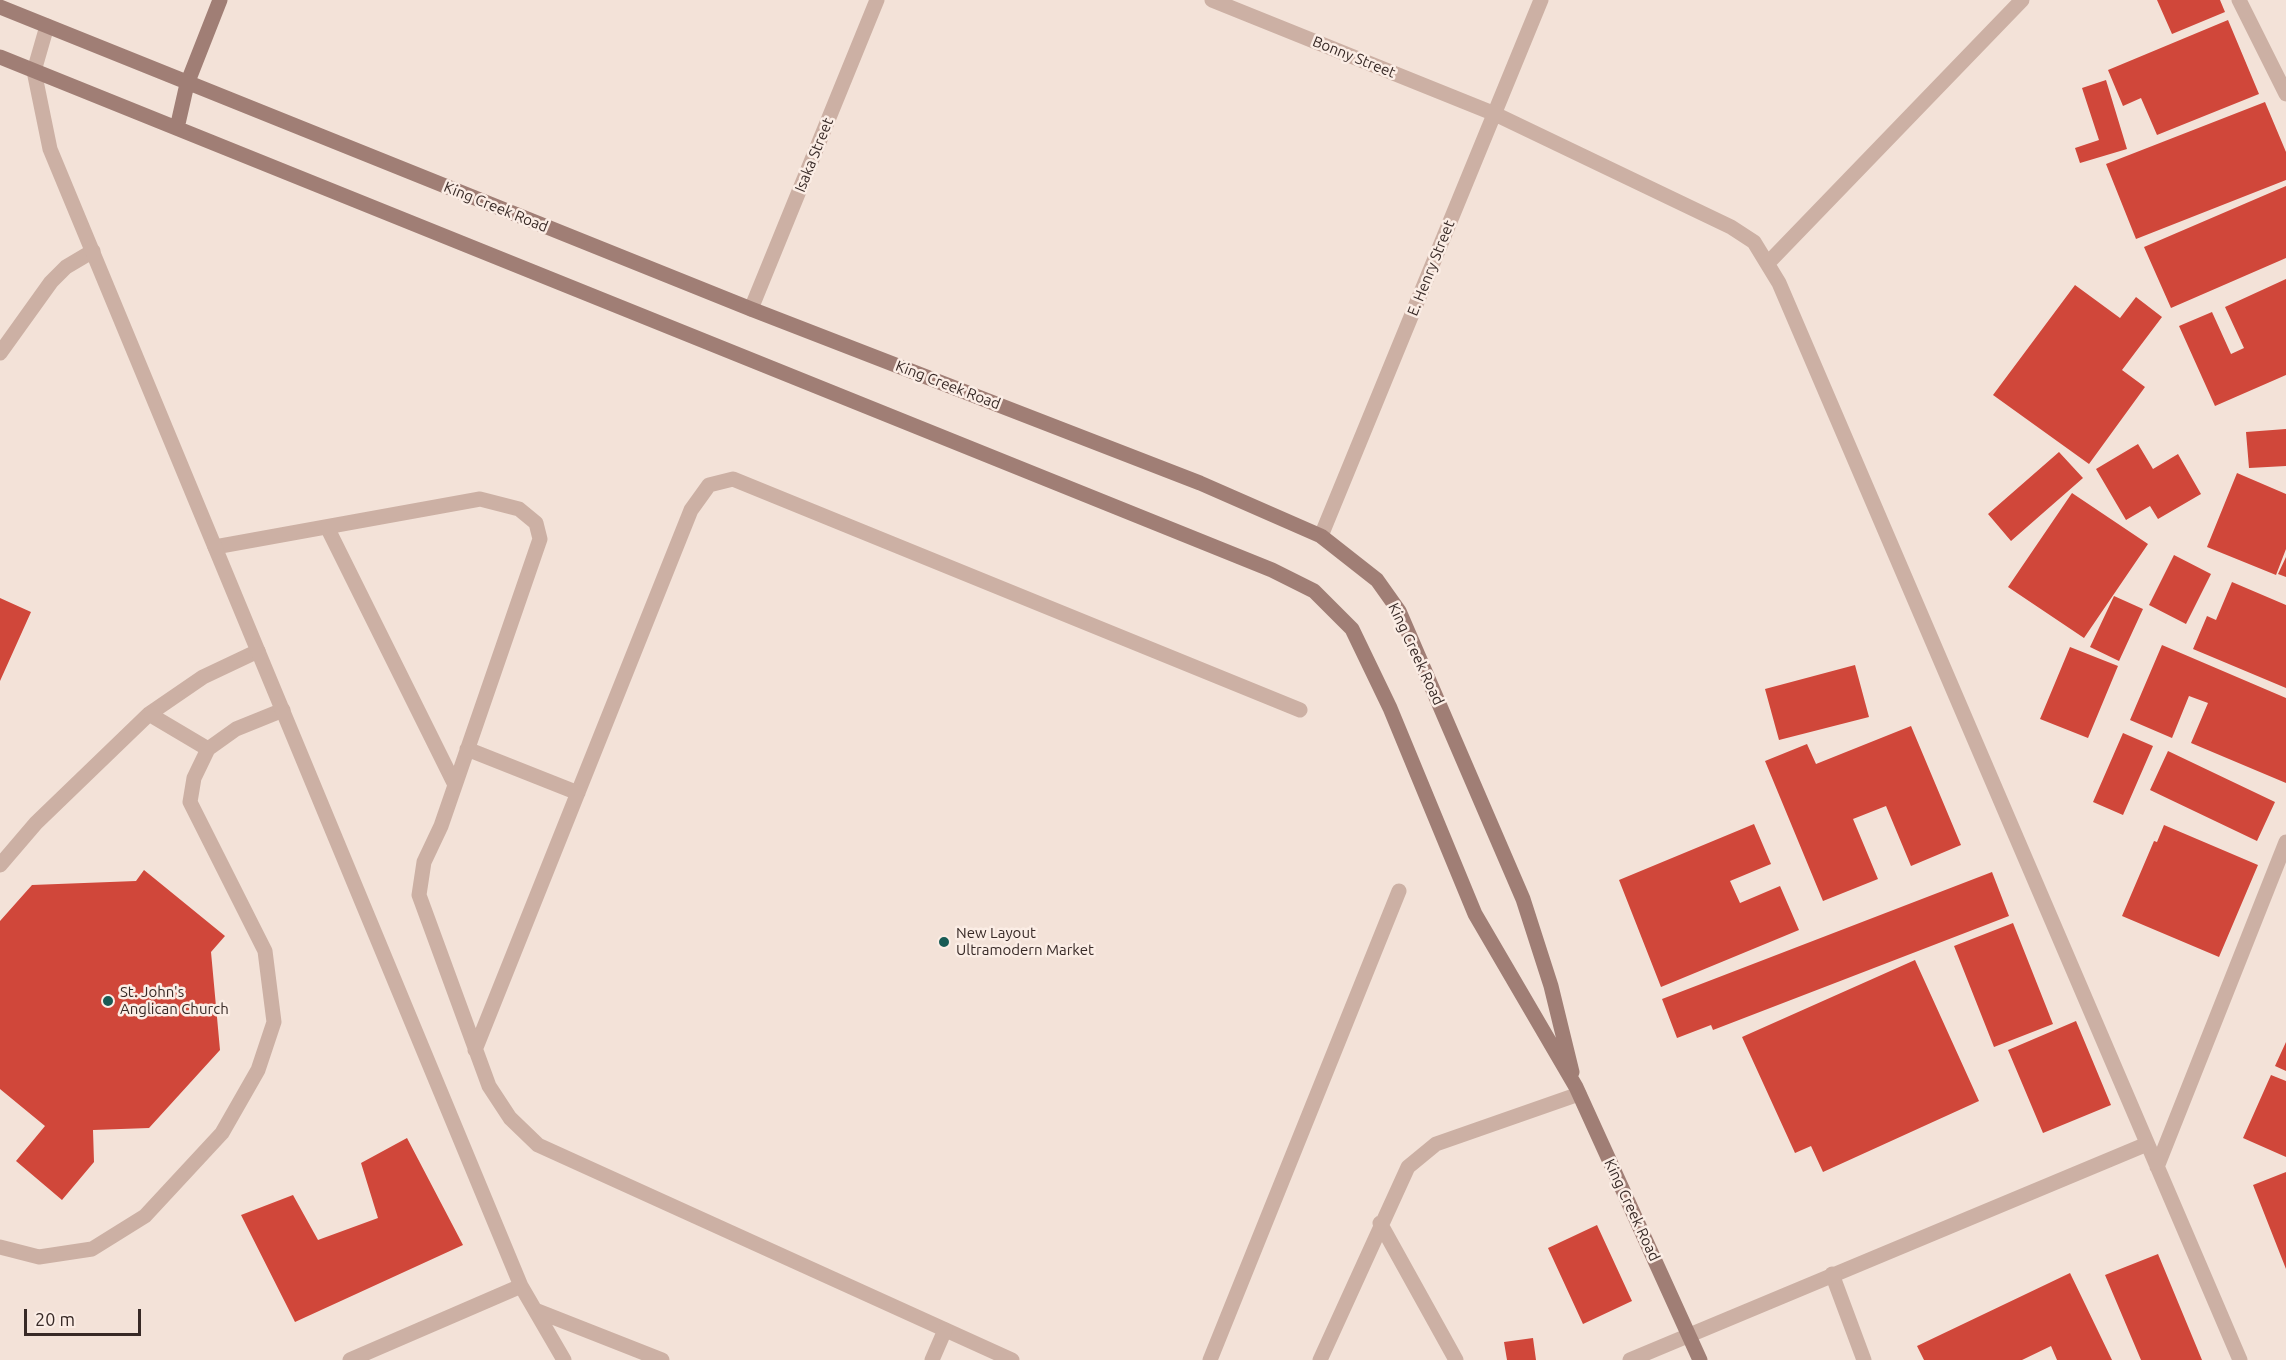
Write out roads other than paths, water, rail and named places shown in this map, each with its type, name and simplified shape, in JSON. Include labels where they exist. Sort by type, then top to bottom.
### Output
[{"type":"street","points":[[177,128],[187,84],[220,0]]},
{"type":"street","name":"Isaka Street","points":[[751,309],[877,0]]},
{"type":"street","name":"Bonny Street","points":[[1212,0],[1495,114],[1731,227],[1754,242],[1768,263],[2240,1360]]},
{"type":"street","name":"E. Henry Street","points":[[1321,536],[1541,0]]},
{"type":"street","points":[[1768,263],[2022,0]]},
{"type":"street","points":[[2239,0],[2286,94]]},
{"type":"street","name":"King Creek Road","points":[[0,7],[751,309],[1200,483],[1321,536],[1377,580],[1399,611],[1523,899],[1551,986],[1578,1090]]},
{"type":"street","points":[[47,26],[34,70],[50,149],[520,1286],[564,1360]]},
{"type":"street","name":"King Creek Road","points":[[0,57],[1272,570],[1314,591],[1352,629],[1390,708],[1475,914],[1578,1090],[1700,1360]]},
{"type":"street","points":[[0,353],[51,282],[66,267],[93,252]]},
{"type":"street","points":[[475,1050],[691,510],[709,485],[734,479],[1300,710]]},
{"type":"street","points":[[215,547],[480,499],[519,509],[536,523],[540,539],[467,749],[424,862],[419,895],[489,1086],[510,1118],[538,1145],[1012,1360]]},
{"type":"street","points":[[327,527],[454,785]]},
{"type":"street","points":[[0,865],[36,824],[149,714],[203,677],[258,651]]},
{"type":"street","points":[[0,1247],[39,1257],[92,1249],[145,1216],[222,1133],[258,1070],[274,1022],[265,951],[190,802],[194,778],[208,749],[236,729],[283,710]]},
{"type":"street","points":[[149,714],[208,749]]},
{"type":"street","points":[[467,749],[578,794]]},
{"type":"street","points":[[2157,1167],[2286,842]]},
{"type":"street","points":[[1210,1360],[1399,891]]},
{"type":"street","points":[[1320,1360],[1380,1224],[1408,1167],[1436,1144],[1578,1090]]},
{"type":"street","points":[[1630,1360],[1689,1333],[2147,1144]]},
{"type":"street","points":[[1380,1224],[1456,1360]]},
{"type":"street","points":[[1832,1274],[1864,1360]]},
{"type":"street","points":[[350,1360],[520,1286]]},
{"type":"street","points":[[535,1310],[662,1360]]},
{"type":"street","points":[[932,1360],[945,1330]]},
{"type":"place","name":"New Layout Ultramodern Market","points":[[944,942]]},
{"type":"place","name":"St. John's Anglican Church","points":[[108,1001]]}]
